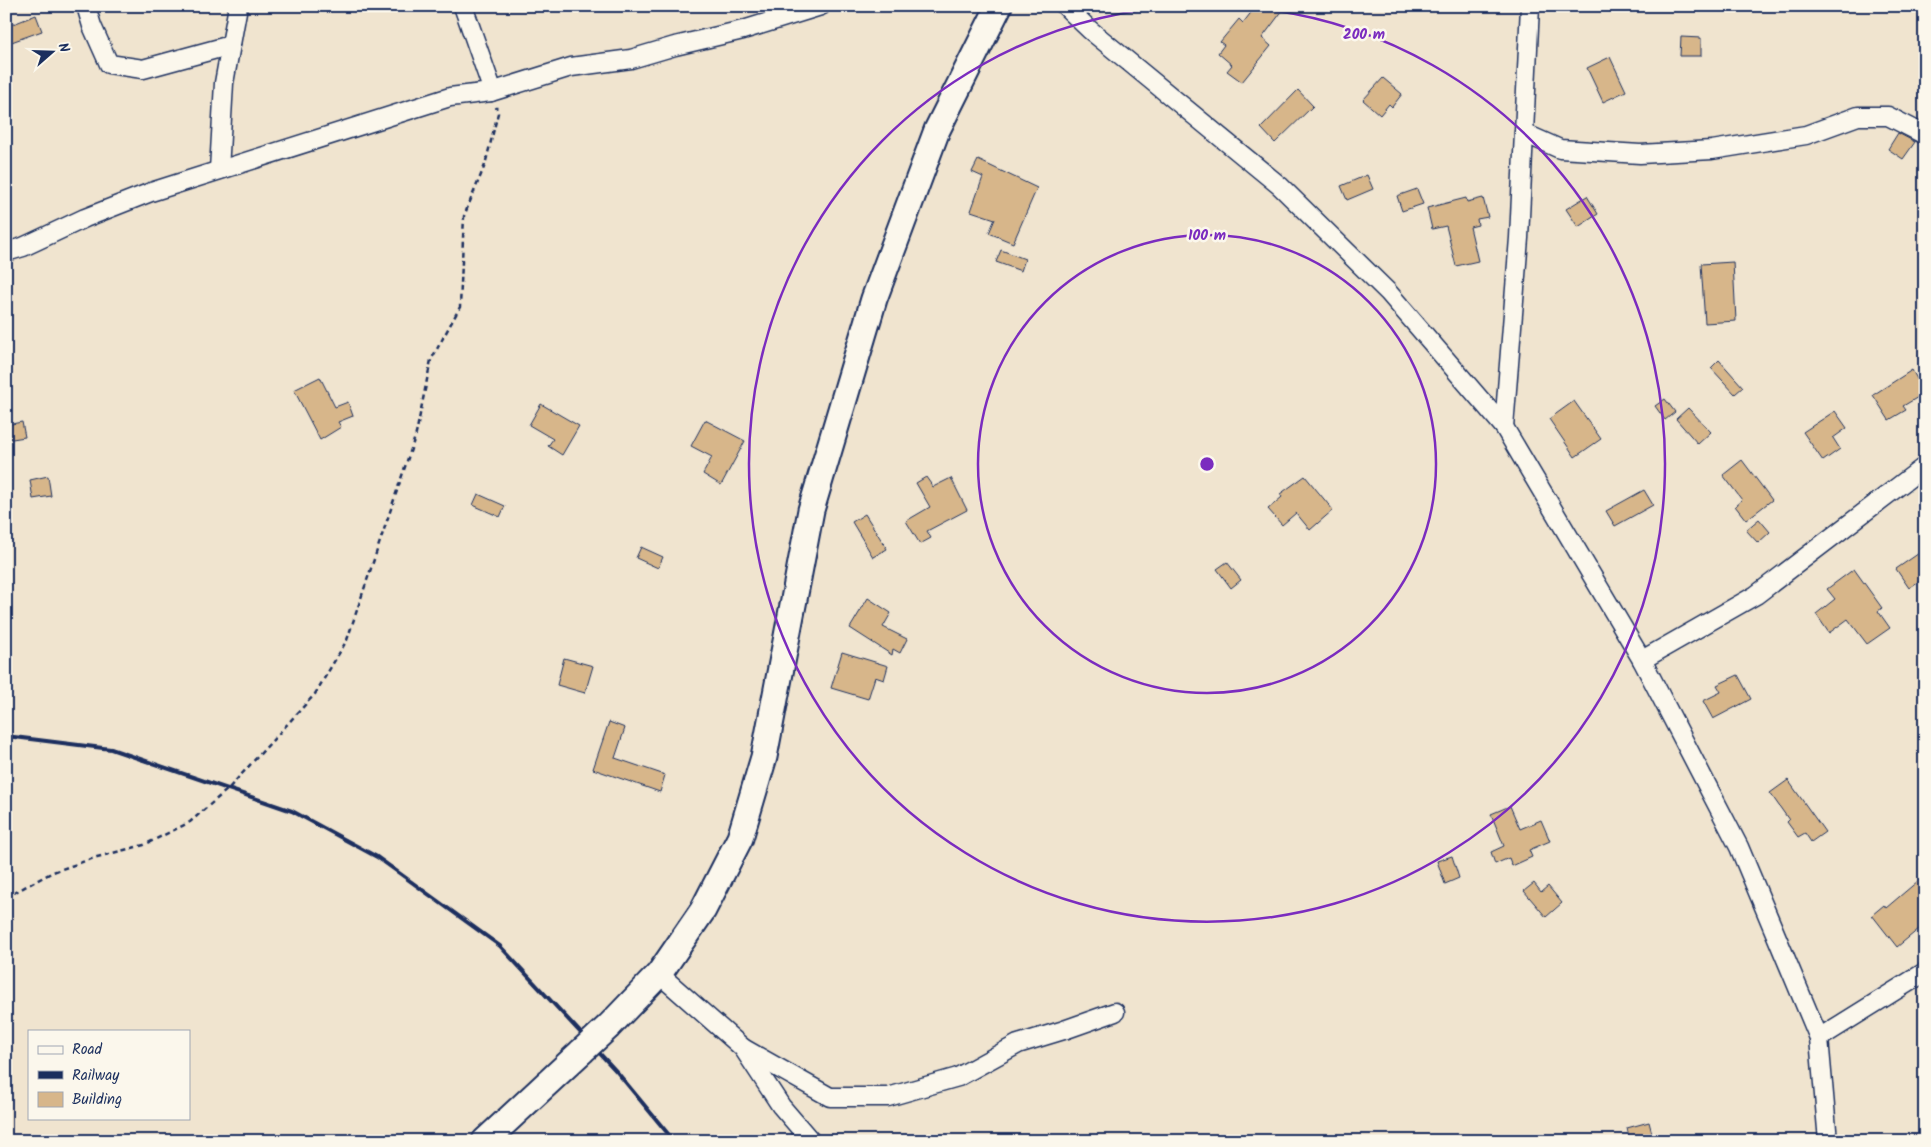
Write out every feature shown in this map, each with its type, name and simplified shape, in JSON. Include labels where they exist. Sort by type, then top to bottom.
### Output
[{"type":"main road","points":[[485,1141],[609,1026],[659,974],[703,910],[740,838],[764,757],[811,510],[874,299],[937,130],[997,7]]},
{"type":"street","points":[[86,6],[92,26],[109,64],[143,69],[231,45]]},
{"type":"street","points":[[219,170],[224,83],[238,6]]},
{"type":"street","points":[[463,6],[490,83],[491,92]]},
{"type":"street","points":[[6,252],[24,247],[85,218],[151,192],[450,97],[491,92],[571,67],[631,59],[675,46],[743,30],[821,6]]},
{"type":"street","points":[[1065,6],[1090,30],[1280,186],[1388,292],[1504,427],[1642,660],[1739,847],[1819,1038],[1828,1141]]},
{"type":"street","points":[[1504,427],[1519,238],[1530,6]]},
{"type":"street","points":[[1524,133],[1560,149],[1640,154],[1712,150],[1797,137],[1858,116],[1888,116],[1925,135]]},
{"type":"street","points":[[1642,660],[1756,595],[1925,466]]},
{"type":"street","points":[[1819,1038],[1925,972]]},
{"type":"street","points":[[659,974],[743,1048],[830,1097],[888,1097],[958,1077],[1018,1044],[1114,1012]]},
{"type":"street","points":[[743,1048],[781,1106],[811,1141]]},
{"type":"path","points":[[6,897],[54,872],[97,857],[144,845],[190,822],[228,789],[315,694],[347,640],[416,434],[431,360],[460,307],[464,216],[485,166],[498,113],[491,92]]},
{"type":"building","points":[[1256,6],[1286,6],[1262,38],[1271,46],[1242,82],[1227,71],[1232,65],[1218,53],[1224,45],[1220,42],[1239,19],[1243,23]]},
{"type":"building","points":[[36,15],[42,31],[6,44],[6,27]]},
{"type":"building","points":[[1681,37],[1701,38],[1701,56],[1680,56]]},
{"type":"building","points":[[1610,57],[1626,91],[1603,102],[1587,68]]},
{"type":"building","points":[[1383,78],[1402,94],[1392,107],[1389,104],[1380,115],[1363,100]]},
{"type":"building","points":[[1298,90],[1313,106],[1275,143],[1261,128]]},
{"type":"building","points":[[1898,133],[1915,142],[1903,159],[1888,149]]},
{"type":"building","points":[[978,160],[1037,188],[1013,243],[989,233],[995,219],[971,211],[983,177],[972,172]]},
{"type":"building","points":[[1367,175],[1373,189],[1347,200],[1341,186]]},
{"type":"building","points":[[1417,189],[1423,204],[1402,211],[1397,196]]},
{"type":"building","points":[[1587,196],[1598,214],[1578,227],[1566,209]]},
{"type":"building","points":[[1466,198],[1467,202],[1483,198],[1488,217],[1477,219],[1478,225],[1470,227],[1478,261],[1456,266],[1446,226],[1432,229],[1427,208]]},
{"type":"building","points":[[1001,250],[1025,259],[1021,271],[996,262]]},
{"type":"building","points":[[1733,262],[1736,321],[1705,323],[1701,264]]},
{"type":"building","points":[[1719,360],[1743,387],[1735,394],[1711,368]]},
{"type":"building","points":[[1912,370],[1925,393],[1903,406],[1906,410],[1889,420],[1873,395]]},
{"type":"building","points":[[320,377],[335,407],[348,402],[353,416],[338,422],[341,427],[320,440],[294,390]]},
{"type":"building","points":[[1665,399],[1675,412],[1665,420],[1655,406]]},
{"type":"building","points":[[1574,401],[1601,439],[1575,457],[1549,419]]},
{"type":"building","points":[[541,404],[579,426],[562,455],[548,446],[553,439],[529,425]]},
{"type":"building","points":[[1688,408],[1711,432],[1698,444],[1676,419]]},
{"type":"building","points":[[1835,411],[1847,428],[1833,438],[1840,449],[1823,461],[1803,432]]},
{"type":"building","points":[[705,420],[745,441],[721,485],[703,474],[712,457],[691,446]]},
{"type":"building","points":[[22,422],[25,437],[6,440],[6,425]]},
{"type":"building","points":[[1742,460],[1772,500],[1746,520],[1735,506],[1742,500],[1723,475]]},
{"type":"building","points":[[48,476],[51,496],[33,499],[30,480]]},
{"type":"building","points":[[1305,476],[1333,510],[1310,530],[1296,513],[1282,525],[1268,509],[1282,497],[1280,494]]},
{"type":"building","points":[[926,477],[933,487],[951,478],[967,510],[927,531],[931,538],[920,544],[906,521],[930,507],[916,483]]},
{"type":"building","points":[[1644,490],[1653,505],[1615,526],[1606,511]]},
{"type":"building","points":[[478,494],[505,506],[500,517],[473,505]]},
{"type":"building","points":[[865,514],[887,549],[873,557],[852,522]]},
{"type":"building","points":[[1759,519],[1770,532],[1758,543],[1746,530]]},
{"type":"building","points":[[641,547],[663,557],[658,568],[636,558]]},
{"type":"building","points":[[1925,549],[1925,577],[1909,588],[1896,569]]},
{"type":"building","points":[[1227,562],[1241,580],[1231,588],[1217,569]]},
{"type":"building","points":[[1854,569],[1882,608],[1878,611],[1890,628],[1867,644],[1848,619],[1829,633],[1816,614],[1835,599],[1827,589]]},
{"type":"building","points":[[868,598],[891,613],[883,627],[907,639],[900,653],[893,649],[892,655],[850,628]]},
{"type":"building","points":[[842,652],[888,666],[884,680],[875,677],[868,699],[831,688]]},
{"type":"building","points":[[564,658],[593,666],[585,693],[557,685]]},
{"type":"building","points":[[1738,675],[1751,699],[1713,719],[1703,701],[1721,692],[1717,685]]},
{"type":"building","points":[[609,722],[625,728],[615,758],[665,775],[660,792],[593,769]]},
{"type":"building","points":[[1788,780],[1825,832],[1811,842],[1805,833],[1798,837],[1787,822],[1789,820],[1770,793]]},
{"type":"building","points":[[1510,806],[1520,829],[1541,820],[1550,841],[1529,850],[1532,857],[1512,866],[1509,858],[1495,864],[1491,852],[1504,846],[1491,814]]},
{"type":"building","points":[[1452,856],[1459,878],[1445,884],[1437,861]]},
{"type":"building","points":[[1925,875],[1925,924],[1897,947],[1872,915],[1884,905],[1886,908]]},
{"type":"building","points":[[1534,883],[1541,892],[1548,886],[1562,903],[1546,917],[1524,891]]},
{"type":"building","points":[[1649,1122],[1654,1141],[1630,1141],[1627,1128]]},
{"type":"railway","points":[[6,736],[111,749],[292,811],[377,857],[500,946],[617,1072],[674,1141]]}]
